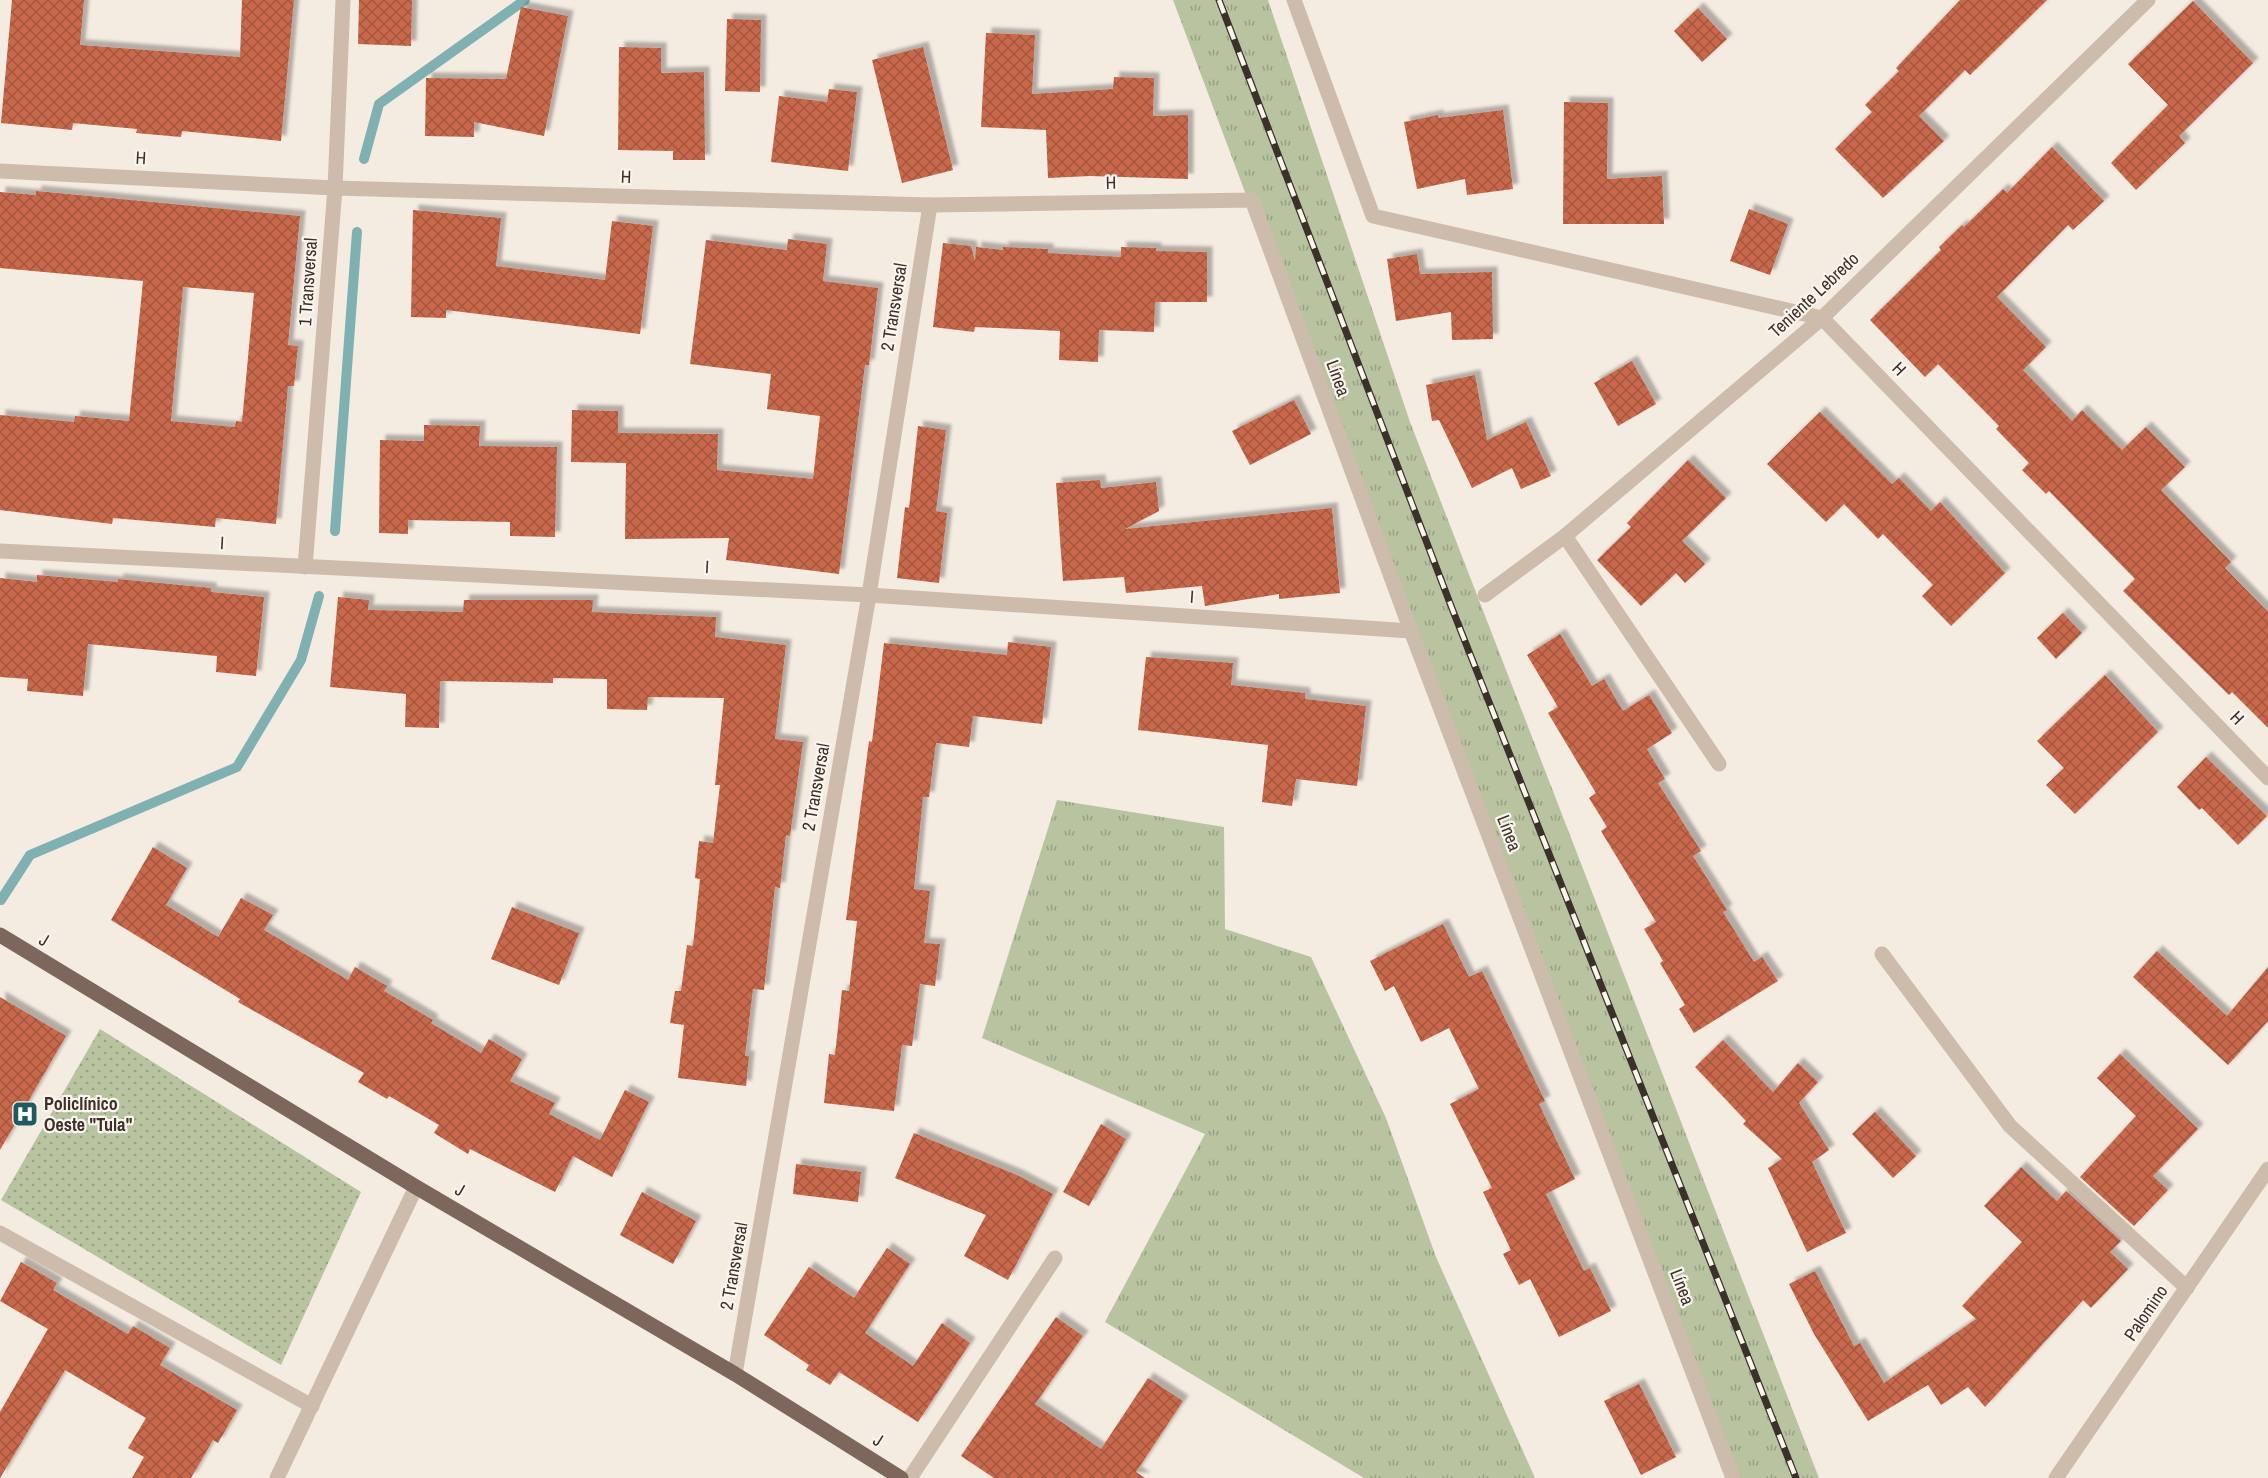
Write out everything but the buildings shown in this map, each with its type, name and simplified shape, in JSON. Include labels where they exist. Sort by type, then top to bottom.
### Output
[{"type":"main road","name":"J","points":[[0,935],[416,1187],[735,1374],[901,1478]]},
{"type":"street","name":"1 Transversal","points":[[306,567],[335,188],[343,0]]},
{"type":"street","points":[[1294,0],[1373,216],[1822,318]]},
{"type":"street","name":"Teniente Lebredo","points":[[1485,595],[1564,536],[1822,318],[2148,0]]},
{"type":"street","name":"H","points":[[0,171],[335,188],[930,205],[1252,200]]},
{"type":"street","name":"Línea","points":[[1252,200],[1411,631],[1733,1478]]},
{"type":"street","name":"2 Transversal","points":[[735,1374],[869,595],[930,205]]},
{"type":"street","name":"H","points":[[1822,318],[2268,778]]},
{"type":"street","points":[[1564,536],[1719,764]]},
{"type":"street","name":"I","points":[[0,551],[869,595],[1411,631]]},
{"type":"street","points":[[1882,954],[2010,1126],[2187,1287]]},
{"type":"street","name":"Palomino","points":[[2056,1478],[2268,1169]]},
{"type":"street","points":[[277,1478],[416,1187]]},
{"type":"street","points":[[0,1233],[312,1406]]},
{"type":"street","points":[[910,1478],[1055,1258]]},
{"type":"green space","points":[[1173,0],[1268,0],[1410,422],[1819,1478],[1727,1478]]},
{"type":"green space","points":[[1057,800],[1224,827],[1225,929],[1311,957],[1386,1118],[1436,1257],[1535,1478],[1364,1478],[1105,1322],[1205,1134],[982,1038]]},
{"type":"green space","points":[[100,1029],[361,1192],[281,1365],[1,1200]]},
{"type":"waterway","points":[[364,159],[379,104],[525,0]]},
{"type":"waterway","points":[[335,531],[357,232]]},
{"type":"waterway","points":[[1,900],[30,855],[237,767],[301,660],[319,596]]},
{"type":"railway","points":[[1219,0],[1453,611],[1796,1478]]},
{"type":"place","name":"Policlínico Oeste \"Tula\"","points":[[25,1114]]}]
